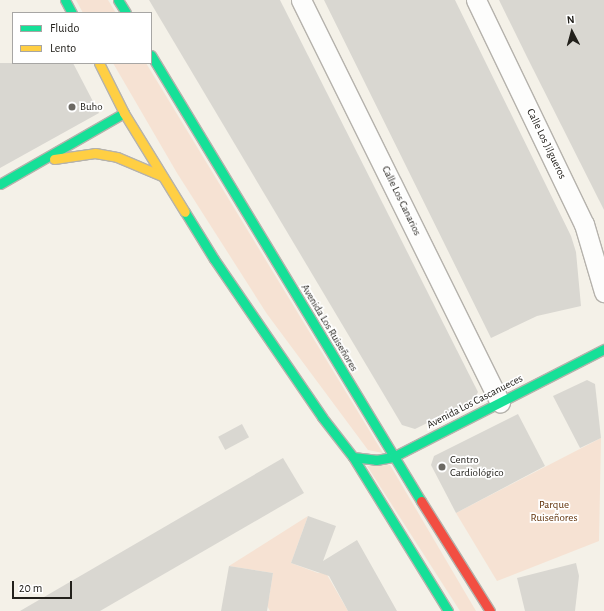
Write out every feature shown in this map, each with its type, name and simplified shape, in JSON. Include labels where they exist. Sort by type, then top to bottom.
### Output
[{"type":"main road","points":[[65,0],[71,12]]},
{"type":"main road","points":[[118,0],[125,12]]},
{"type":"main road","name":"Avenida Los Ruiseñores","points":[[152,57],[393,457],[490,611]]},
{"type":"main road","points":[[100,64],[124,112],[218,266],[322,417],[353,457],[448,611]]},
{"type":"main road","points":[[0,184],[124,112]]},
{"type":"main road","points":[[37,163],[95,153],[117,157],[162,176]]},
{"type":"main road","name":"Avenida Los Cascanueces","points":[[353,457],[376,460],[393,457],[604,349]]},
{"type":"street","name":"Calle Los Canarios","points":[[301,0],[500,403]]},
{"type":"street","name":"Calle Los Jilgueros","points":[[476,0],[584,224],[604,292]]},
{"type":"green space","points":[[76,0],[108,0],[115,12],[82,12]]},
{"type":"green space","points":[[114,64],[147,64],[383,453],[368,450],[267,314],[177,173]]},
{"type":"green space","name":"Parque Ruiseñores","points":[[601,438],[599,541],[497,581],[456,513]]},
{"type":"green space","points":[[390,465],[476,611],[460,611],[367,466]]},
{"type":"green space","points":[[308,516],[291,563],[318,573],[326,573],[348,611],[270,611],[265,602],[269,598],[273,573],[229,566]]},
{"type":"building","points":[[149,0],[280,0],[478,392],[474,400],[415,429],[402,425]]},
{"type":"building","points":[[324,0],[455,0],[571,236],[576,252],[581,306],[537,316],[491,338]]},
{"type":"building","points":[[499,0],[604,0],[604,210],[528,59]]},
{"type":"building","points":[[0,63],[74,64],[99,113],[0,168]]},
{"type":"building","points":[[587,380],[595,384],[601,438],[580,448],[553,396]]},
{"type":"building","points":[[518,414],[545,466],[456,513],[431,465],[434,456]]},
{"type":"building","points":[[242,424],[249,437],[225,450],[218,437]]},
{"type":"building","points":[[283,458],[304,493],[100,611],[20,611]]},
{"type":"building","points":[[308,516],[336,526],[323,561],[357,540],[397,611],[348,611],[329,576],[291,563]]},
{"type":"building","points":[[576,563],[579,576],[575,611],[525,611],[517,578]]},
{"type":"building","points":[[229,566],[273,573],[267,611],[221,611]]},
{"type":"traffic: fast","points":[[65,0],[71,12]]},
{"type":"traffic: fast","points":[[118,0],[125,12]]},
{"type":"traffic: fast","points":[[152,57],[421,501]]},
{"type":"traffic: fast","points":[[0,184],[124,113]]},
{"type":"traffic: fast","points":[[185,212],[214,259],[322,417],[353,457],[448,611]]},
{"type":"traffic: fast","points":[[353,457],[376,460],[393,457],[604,349]]},
{"type":"traffic: slow","points":[[100,64],[124,113],[185,212]]},
{"type":"traffic: slow","points":[[54,159],[95,153],[117,157],[162,176]]},
{"type":"traffic: jam","points":[[421,501],[490,611]]},
{"type":"place","name":"Buho","points":[[72,107]]},
{"type":"place","name":"Centro Cardiológico","points":[[442,467]]}]
